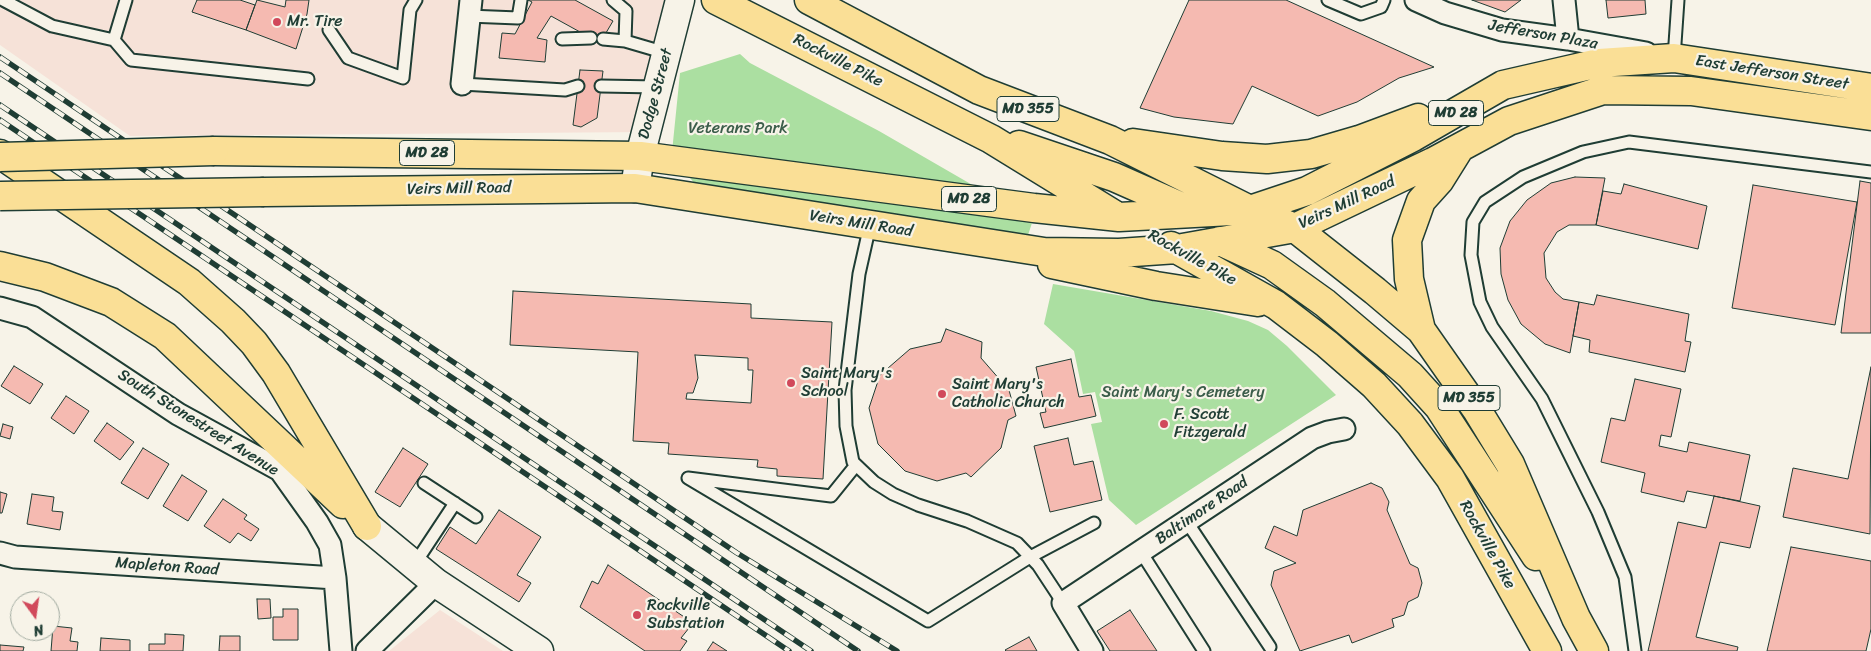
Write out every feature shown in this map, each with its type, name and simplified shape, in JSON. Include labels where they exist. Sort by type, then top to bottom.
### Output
[{"type":"main road","name":"Dodge Street","points":[[635,188],[640,156],[680,0]]},
{"type":"main road","name":"Rockville Pike","points":[[716,0],[991,139],[1119,217],[1276,305],[1327,344],[1367,379],[1410,424],[1450,478],[1547,651]]},
{"type":"main road","name":"MD 355","points":[[809,0],[979,90],[1110,140],[1250,210],[1295,228],[1421,330],[1477,410],[1510,464],[1576,618],[1594,651]]},
{"type":"main road","name":"Veirs Mill Road","points":[[0,155],[214,151],[640,156],[1034,208],[1119,217],[1250,210],[1307,191],[1413,137],[1503,85],[1599,63],[1674,58]]},
{"type":"main road","name":"East Jefferson Street","points":[[1674,58],[1871,88]]},
{"type":"main road","points":[[1110,140],[1267,159],[1310,154],[1359,140],[1503,85]]},
{"type":"main road","name":"Veirs Mill Road","points":[[0,196],[635,188],[1044,252],[1119,253],[1177,249],[1295,228],[1459,149],[1509,121],[1603,90],[1691,91]]},
{"type":"main road","name":"East Jefferson Street","points":[[1691,91],[1871,116]]},
{"type":"main road","points":[[991,139],[1034,148],[1114,176],[1195,213],[1252,224],[1295,228]]},
{"type":"main road","points":[[1421,330],[1409,279],[1408,240],[1421,202],[1439,180],[1459,149]]},
{"type":"main road","points":[[0,155],[189,282],[238,327],[276,372],[367,526]]},
{"type":"main road","points":[[1119,217],[1190,232],[1223,242],[1272,265],[1325,302],[1410,375],[1439,407],[1576,618]]},
{"type":"main road","points":[[954,238],[1075,270],[1276,305]]},
{"type":"main road","points":[[0,266],[45,277],[111,302],[166,336],[367,526],[436,583],[539,651]]},
{"type":"street","name":"Jefferson Plaza","points":[[1416,0],[1445,13],[1487,27],[1674,58]]},
{"type":"street","points":[[1564,0],[1568,39]]},
{"type":"street","points":[[462,84],[470,8]]},
{"type":"street","name":"South Stonestreet Avenue","points":[[0,308],[32,317],[178,414],[280,470],[317,522],[330,545],[335,578],[340,651]]},
{"type":"street","name":"Baltimore Road","points":[[1063,603],[1312,438],[1344,429]]},
{"type":"street","name":"Mapleton Road","points":[[0,553],[24,557],[335,578]]},
{"type":"street","points":[[367,651],[436,583]]},
{"type":"street","points":[[1063,603],[1092,651]]},
{"type":"lane","points":[[3,0],[52,26],[114,40],[131,60],[308,79]]},
{"type":"lane","points":[[114,40],[126,0]]},
{"type":"lane","points":[[328,30],[348,58],[403,78],[410,10],[416,0]]},
{"type":"lane","points":[[470,8],[518,18],[521,0]]},
{"type":"lane","points":[[613,0],[626,11],[626,40]]},
{"type":"lane","points":[[1328,0],[1361,14],[1381,7],[1384,0]]},
{"type":"lane","points":[[1674,58],[1678,0]]},
{"type":"lane","points":[[562,39],[597,38],[626,40],[666,53]]},
{"type":"lane","points":[[462,84],[565,90],[578,86]]},
{"type":"lane","points":[[601,86],[657,87]]},
{"type":"lane","points":[[1635,651],[1625,577],[1598,512],[1542,399],[1492,327],[1480,302],[1471,255],[1473,222],[1485,202],[1523,177],[1583,152],[1629,142],[1871,172]]},
{"type":"lane","points":[[870,225],[859,274],[845,390],[846,426],[853,462],[874,482],[893,494],[918,505],[967,521],[1016,543],[1038,565],[1063,603]]},
{"type":"lane","points":[[856,465],[831,496],[688,478],[928,622],[1030,557],[1094,523]]},
{"type":"lane","points":[[424,483],[476,517]]},
{"type":"lane","points":[[414,565],[455,504]]},
{"type":"lane","points":[[1187,522],[1270,647]]},
{"type":"lane","points":[[1141,552],[1204,651]]},
{"type":"shaded area","points":[[0,0],[674,0],[646,132],[130,136],[0,45]]},
{"type":"shaded area","points":[[440,610],[503,651],[389,651]]},
{"type":"green space","name":"Veterans Park","points":[[740,54],[750,63],[879,131],[1033,220],[1026,241],[696,185],[669,153],[672,152],[680,73]]},
{"type":"green space","name":"Saint Mary's Cemetery","points":[[1053,284],[1211,311],[1248,321],[1268,330],[1287,346],[1336,395],[1136,525],[1109,500],[1091,424],[1102,422],[1095,392],[1083,394],[1074,351],[1044,324]]},
{"type":"building","points":[[197,0],[240,0],[255,5],[246,30],[192,12]]},
{"type":"building","name":"Mr. Tire","points":[[257,0],[285,7],[286,0],[309,0],[307,14],[296,49],[246,30]]},
{"type":"building","points":[[528,0],[575,0],[613,21],[600,43],[551,16],[537,38],[547,40],[545,62],[499,58],[502,33],[515,34],[532,2]]},
{"type":"building","points":[[1189,0],[1286,0],[1434,67],[1399,78],[1357,102],[1318,116],[1252,86],[1233,124],[1174,117],[1140,108]]},
{"type":"building","points":[[1472,0],[1521,0],[1505,12]]},
{"type":"building","points":[[1606,0],[1645,0],[1646,14],[1608,18]]},
{"type":"building","points":[[580,70],[603,71],[597,118],[581,127],[573,125]]},
{"type":"building","points":[[1575,177],[1605,178],[1596,225],[1569,225],[1557,232],[1544,253],[1546,278],[1555,292],[1563,299],[1579,302],[1570,353],[1545,344],[1521,324],[1508,300],[1501,274],[1500,248],[1510,221],[1527,200],[1551,183]]},
{"type":"building","points":[[1860,181],[1871,183],[1871,333],[1841,333]]},
{"type":"building","points":[[1624,184],[1707,206],[1698,249],[1596,225],[1603,191],[1621,194]]},
{"type":"building","points":[[1753,185],[1857,202],[1835,325],[1732,308]]},
{"type":"building","name":"Saint Mary's School","points":[[513,291],[751,304],[751,318],[832,322],[823,479],[777,476],[777,469],[757,467],[758,460],[668,454],[669,443],[633,441],[638,352],[510,345]],"holes":[[[695,355],[748,358],[748,370],[753,370],[751,403],[686,399],[687,393],[693,393],[698,378]]]},
{"type":"building","points":[[1597,295],[1689,314],[1685,341],[1691,342],[1685,372],[1589,352],[1590,340],[1573,336],[1579,302],[1594,305]]},
{"type":"building","name":"Saint Mary's Catholic Church","points":[[946,329],[982,342],[981,358],[1001,381],[1006,379],[1016,416],[1008,420],[1001,448],[971,477],[966,473],[937,481],[905,471],[878,444],[869,408],[880,375],[910,349],[941,342]]},
{"type":"building","points":[[1071,359],[1079,397],[1091,395],[1096,416],[1044,428],[1040,413],[1046,412],[1036,367]]},
{"type":"building","points":[[14,366],[43,384],[30,404],[1,386]]},
{"type":"building","points":[[1871,367],[1870,534],[1783,517],[1793,468],[1848,479]]},
{"type":"building","points":[[1635,379],[1681,389],[1671,437],[1661,435],[1659,446],[1687,452],[1689,442],[1750,455],[1740,501],[1687,491],[1684,502],[1641,492],[1645,473],[1601,462],[1611,418],[1625,421]]},
{"type":"building","points":[[66,396],[89,411],[74,434],[51,418]]},
{"type":"building","points":[[107,423],[134,442],[120,460],[94,441]]},
{"type":"building","points":[[3,424],[13,427],[10,439],[0,436]]},
{"type":"building","points":[[1068,438],[1074,465],[1093,461],[1102,500],[1050,512],[1034,446]]},
{"type":"building","points":[[143,448],[169,464],[148,499],[121,483]]},
{"type":"building","points":[[403,448],[428,464],[400,507],[375,492]]},
{"type":"building","points":[[182,475],[207,491],[188,521],[163,506]]},
{"type":"building","points":[[1371,483],[1382,488],[1389,502],[1387,510],[1410,564],[1418,568],[1422,583],[1418,597],[1408,602],[1404,615],[1392,619],[1394,627],[1352,643],[1349,635],[1300,651],[1271,585],[1274,571],[1296,563],[1265,548],[1274,526],[1297,536],[1303,510]]},
{"type":"building","points":[[0,492],[7,494],[2,513],[0,513]]},
{"type":"building","points":[[32,494],[54,497],[52,511],[63,512],[60,530],[27,524]]},
{"type":"building","points":[[1714,496],[1760,506],[1750,548],[1720,542],[1696,637],[1738,647],[1737,651],[1648,651],[1678,522],[1706,528]]},
{"type":"building","points":[[223,499],[247,515],[244,519],[259,529],[251,541],[238,533],[230,543],[204,526]]},
{"type":"building","points":[[499,510],[541,537],[517,575],[531,583],[519,602],[436,549],[450,527],[476,544]]},
{"type":"building","points":[[1791,547],[1871,561],[1871,629],[1866,651],[1767,651]]},
{"type":"building","name":"Rockville Substation","points":[[608,565],[693,623],[681,638],[687,641],[680,651],[645,651],[580,607],[592,581],[598,584]]},
{"type":"building","points":[[257,599],[270,599],[271,618],[258,619]]},
{"type":"building","points":[[283,609],[298,609],[298,640],[273,640],[273,617],[283,617]]},
{"type":"building","points":[[1130,610],[1157,651],[1110,651],[1097,631]]},
{"type":"building","points":[[60,627],[72,628],[70,641],[78,642],[77,651],[51,651],[52,641],[60,641]]},
{"type":"building","points":[[165,634],[184,635],[183,651],[149,651],[149,644],[165,644]]},
{"type":"building","points":[[220,636],[240,636],[240,651],[219,651]]},
{"type":"building","points":[[1029,637],[1037,651],[1005,650]]},
{"type":"building","points":[[101,638],[130,640],[130,651],[100,651]]},
{"type":"building","points":[[713,642],[727,651],[707,651]]},
{"type":"building","points":[[0,645],[24,647],[23,651],[0,651]]},
{"type":"railway","points":[[0,57],[737,553],[897,651]]},
{"type":"railway","points":[[0,73],[858,651]]},
{"type":"railway","points":[[0,105],[811,651]]},
{"type":"railway","points":[[0,120],[789,651]]},
{"type":"place","name":"Mr. Tire","points":[[277,22]]},
{"type":"place","name":"Saint Mary's School","points":[[791,383]]},
{"type":"place","name":"Saint Mary's Catholic Church","points":[[942,394]]},
{"type":"place","name":"F. Scott Fitzgerald","points":[[1164,424]]},
{"type":"place","name":"Rockville Substation","points":[[637,615]]}]
